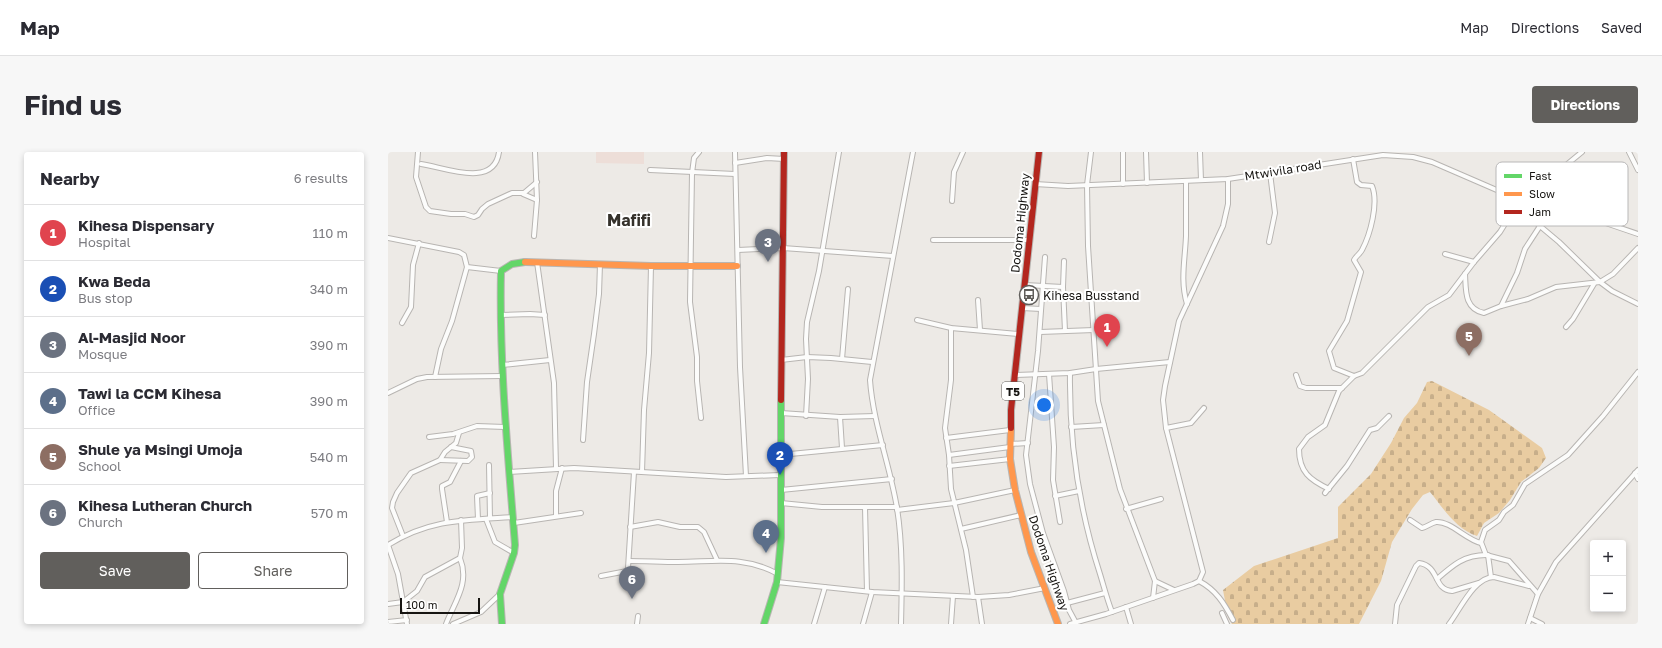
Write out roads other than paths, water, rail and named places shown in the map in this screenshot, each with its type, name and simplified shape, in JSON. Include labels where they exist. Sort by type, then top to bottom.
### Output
[{"type":"main road","points":[[764,624],[777,582],[781,538],[780,454],[784,152]]},
{"type":"main road","name":"Dodoma Highway","points":[[1039,152],[1014,375],[1010,430],[1010,459],[1015,490],[1031,552],[1058,624]]},
{"type":"main road","points":[[502,624],[500,594],[514,553],[513,520],[502,376],[500,315],[501,271],[505,266],[515,262],[650,266],[737,266]]},
{"type":"street","points":[[418,152],[416,177],[426,207],[430,211],[465,214],[474,217],[483,207],[513,193],[522,194],[537,200]]},
{"type":"street","points":[[422,164],[464,173],[476,173],[489,169],[499,158],[500,152]]},
{"type":"street","points":[[534,236],[537,200],[535,152]]},
{"type":"street","points":[[699,152],[694,158],[692,173],[689,265],[690,313],[697,358],[697,381],[701,418]]},
{"type":"street","points":[[735,152],[734,174],[738,250],[737,266],[740,367],[746,476]]},
{"type":"street","points":[[806,416],[808,379],[807,322],[818,277],[839,152]]},
{"type":"street","points":[[901,624],[902,593],[897,508],[892,479],[875,416],[870,380],[872,362],[885,305],[913,152]]},
{"type":"street","points":[[952,201],[954,172],[964,152]]},
{"type":"street","points":[[1091,152],[1088,185],[1088,246],[1098,401],[1112,462],[1126,509],[1155,581],[1153,598]]},
{"type":"street","points":[[1123,152],[1123,184]]},
{"type":"street","points":[[1146,152],[1147,183]]},
{"type":"street","points":[[1200,152],[1201,180]]},
{"type":"street","points":[[1358,152],[1360,158]]},
{"type":"street","name":"Mtwivila road","points":[[1570,162],[1582,152]]},
{"type":"street","points":[[1629,152],[1638,170]]},
{"type":"street","name":"Mtwivila road","points":[[1035,184],[1068,186],[1228,179],[1383,155],[1413,157],[1432,162],[1496,190]]},
{"type":"street","points":[[734,163],[767,158],[784,159]]},
{"type":"street","points":[[1352,159],[1356,180],[1361,185],[1372,186],[1375,204],[1361,251],[1354,260],[1361,272],[1347,321],[1329,351],[1334,368],[1354,376]]},
{"type":"street","points":[[650,170],[734,174]]},
{"type":"street","points":[[1269,242],[1275,213],[1270,173]]},
{"type":"street","points":[[1070,624],[1112,612],[1199,581],[1203,572],[1166,428],[1163,400],[1179,321],[1223,226],[1228,204],[1228,179]]},
{"type":"street","points":[[1186,181],[1186,237],[1182,280],[1183,291],[1187,304]]},
{"type":"street","points":[[522,194],[537,182]]},
{"type":"street","points":[[1329,489],[1314,483],[1307,475],[1301,463],[1299,449],[1308,437],[1325,425],[1342,388],[1354,376],[1359,375],[1369,368],[1428,307],[1449,295],[1464,274],[1504,226]]},
{"type":"street","points":[[1501,306],[1517,273],[1525,249],[1540,226],[1578,259],[1600,282],[1612,291],[1638,304]]},
{"type":"street","points":[[1616,226],[1638,234]]},
{"type":"street","points":[[388,238],[462,253],[467,267],[452,321],[441,349],[435,377]]},
{"type":"street","points":[[933,240],[1028,240]]},
{"type":"street","points":[[402,323],[411,307],[413,265],[418,243]]},
{"type":"street","points":[[738,250],[783,248],[893,256]]},
{"type":"street","points":[[1464,274],[1469,305],[1482,313],[1528,299],[1556,287],[1594,284],[1600,282],[1616,271],[1638,248]]},
{"type":"street","points":[[1446,254],[1474,262]]},
{"type":"street","points":[[1045,257],[1040,332],[1026,455],[1030,484],[1043,533],[1072,617],[1076,623]]},
{"type":"street","points":[[1064,261],[1063,287],[1065,331]]},
{"type":"street","points":[[537,262],[554,382],[556,468]]},
{"type":"street","points":[[583,440],[586,382],[599,294],[600,264]]},
{"type":"street","points":[[642,472],[644,410],[649,353],[650,266]]},
{"type":"street","points":[[467,267],[501,271]]},
{"type":"street","points":[[1566,328],[1594,284]]},
{"type":"street","points":[[1024,285],[1063,287]]},
{"type":"street","points":[[842,359],[848,289]]},
{"type":"street","points":[[978,300],[980,330]]},
{"type":"street","points":[[1021,308],[1041,309]]},
{"type":"street","points":[[500,315],[545,315]]},
{"type":"street","points":[[917,320],[951,328],[1018,334]]},
{"type":"street","points":[[951,328],[951,380],[945,428],[949,455],[951,489],[982,624]]},
{"type":"street","points":[[1040,332],[1094,330]]},
{"type":"street","points":[[781,360],[807,357],[872,362]]},
{"type":"street","points":[[502,365],[550,360]]},
{"type":"street","points":[[1014,375],[1070,373],[1170,362]]},
{"type":"street","points":[[1481,544],[1485,530],[1499,520],[1504,512],[1513,505],[1525,484],[1568,455],[1603,416],[1638,372]]},
{"type":"street","points":[[1070,373],[1071,427],[1082,510],[1105,593],[1112,612]]},
{"type":"street","points":[[1049,374],[1054,447],[1053,465],[1055,496],[1060,522]]},
{"type":"street","points":[[1296,375],[1300,386],[1306,388],[1342,388]]},
{"type":"street","points":[[388,393],[417,379],[435,377],[502,376]]},
{"type":"street","points":[[1166,428],[1191,423],[1204,408]]},
{"type":"street","points":[[781,413],[806,416],[875,416]]},
{"type":"street","points":[[1325,493],[1347,466],[1370,430],[1377,428],[1389,416]]},
{"type":"street","points":[[840,417],[842,448]]},
{"type":"street","points":[[1071,427],[1104,425]]},
{"type":"street","points":[[429,437],[460,432],[477,426],[505,427]]},
{"type":"street","points":[[946,438],[1010,430]]},
{"type":"street","points":[[403,536],[392,508],[397,493],[411,473],[440,460],[457,441],[460,432]]},
{"type":"street","points":[[949,455],[1028,443]]},
{"type":"street","points":[[780,454],[883,445]]},
{"type":"street","points":[[440,460],[470,460],[472,452],[451,447]]},
{"type":"street","points":[[949,466],[1010,459]]},
{"type":"street","points":[[447,522],[442,486],[450,482],[461,461]]},
{"type":"street","points":[[489,465],[490,493],[488,518],[495,542],[514,553]]},
{"type":"street","points":[[509,472],[562,468],[726,477],[780,475]]},
{"type":"street","points":[[556,516],[556,491],[562,468]]},
{"type":"street","points":[[601,576],[627,571],[628,568],[634,472]]},
{"type":"street","points":[[1637,472],[1638,479]]},
{"type":"street","points":[[1528,624],[1538,594],[1549,572],[1562,554],[1637,472]]},
{"type":"street","points":[[780,490],[892,479]]},
{"type":"street","points":[[781,503],[808,506],[897,508],[954,503],[1015,490]]},
{"type":"street","points":[[1055,496],[1079,491]]},
{"type":"street","points":[[478,519],[477,496],[490,493]]},
{"type":"street","points":[[1126,509],[1161,499]]},
{"type":"street","points":[[863,624],[869,591],[865,507]]},
{"type":"street","points":[[388,622],[407,622],[398,574],[388,545],[403,536],[428,526],[461,520],[488,518],[513,520],[581,514]]},
{"type":"street","points":[[961,529],[1021,515]]},
{"type":"street","points":[[446,624],[464,579],[464,572],[460,558],[462,548],[461,520]]},
{"type":"street","points":[[1410,520],[1422,528],[1439,522],[1481,544],[1487,555],[1491,577]]},
{"type":"street","points":[[630,527],[658,522],[680,527],[698,527],[704,532],[717,560]]},
{"type":"street","points":[[1437,579],[1459,561],[1467,557],[1487,555],[1509,561],[1529,586],[1538,594]]},
{"type":"street","points":[[388,604],[403,602],[417,591],[425,577],[460,558]]},
{"type":"street","points":[[629,561],[678,562],[717,560],[760,565],[778,574]]},
{"type":"street","points":[[1395,624],[1397,605],[1418,564],[1423,564],[1431,569],[1436,574],[1440,585],[1450,591],[1479,583],[1491,577],[1529,586]]},
{"type":"street","points":[[1155,581],[1174,590]]},
{"type":"street","points":[[1199,581],[1219,596],[1233,620]]},
{"type":"street","points":[[777,582],[869,591],[976,597],[1009,595],[1045,588]]},
{"type":"street","points":[[1449,624],[1479,583]]},
{"type":"street","points":[[814,624],[825,587]]},
{"type":"street","points":[[1067,602],[1105,593]]},
{"type":"street","points":[[453,624],[481,612],[500,594]]},
{"type":"street","points":[[951,624],[953,596]]},
{"type":"street","points":[[1126,607],[1131,624]]},
{"type":"street","points":[[1222,613],[1227,624]]},
{"type":"street","points":[[637,624],[638,616]]},
{"type":"street","points":[[1530,618],[1542,624]]},
{"type":"place","name":"Al-Masjid Noor","points":[[768,262]]},
{"type":"place","name":"Kihesa Busstand","points":[[1029,295]]},
{"type":"place","name":"Kihesa Dispensary","points":[[1107,347]]},
{"type":"place","name":"Shule ya Msingi Umoja","points":[[1469,356]]},
{"type":"place","name":"Kwa Beda","points":[[780,475]]},
{"type":"place","name":"Tawi la CCM Kihesa","points":[[766,553]]},
{"type":"place","name":"Kihesa Lutheran Church","points":[[632,599]]},
{"type":"district","name":"Mafifi","points":[[629,220]]}]
